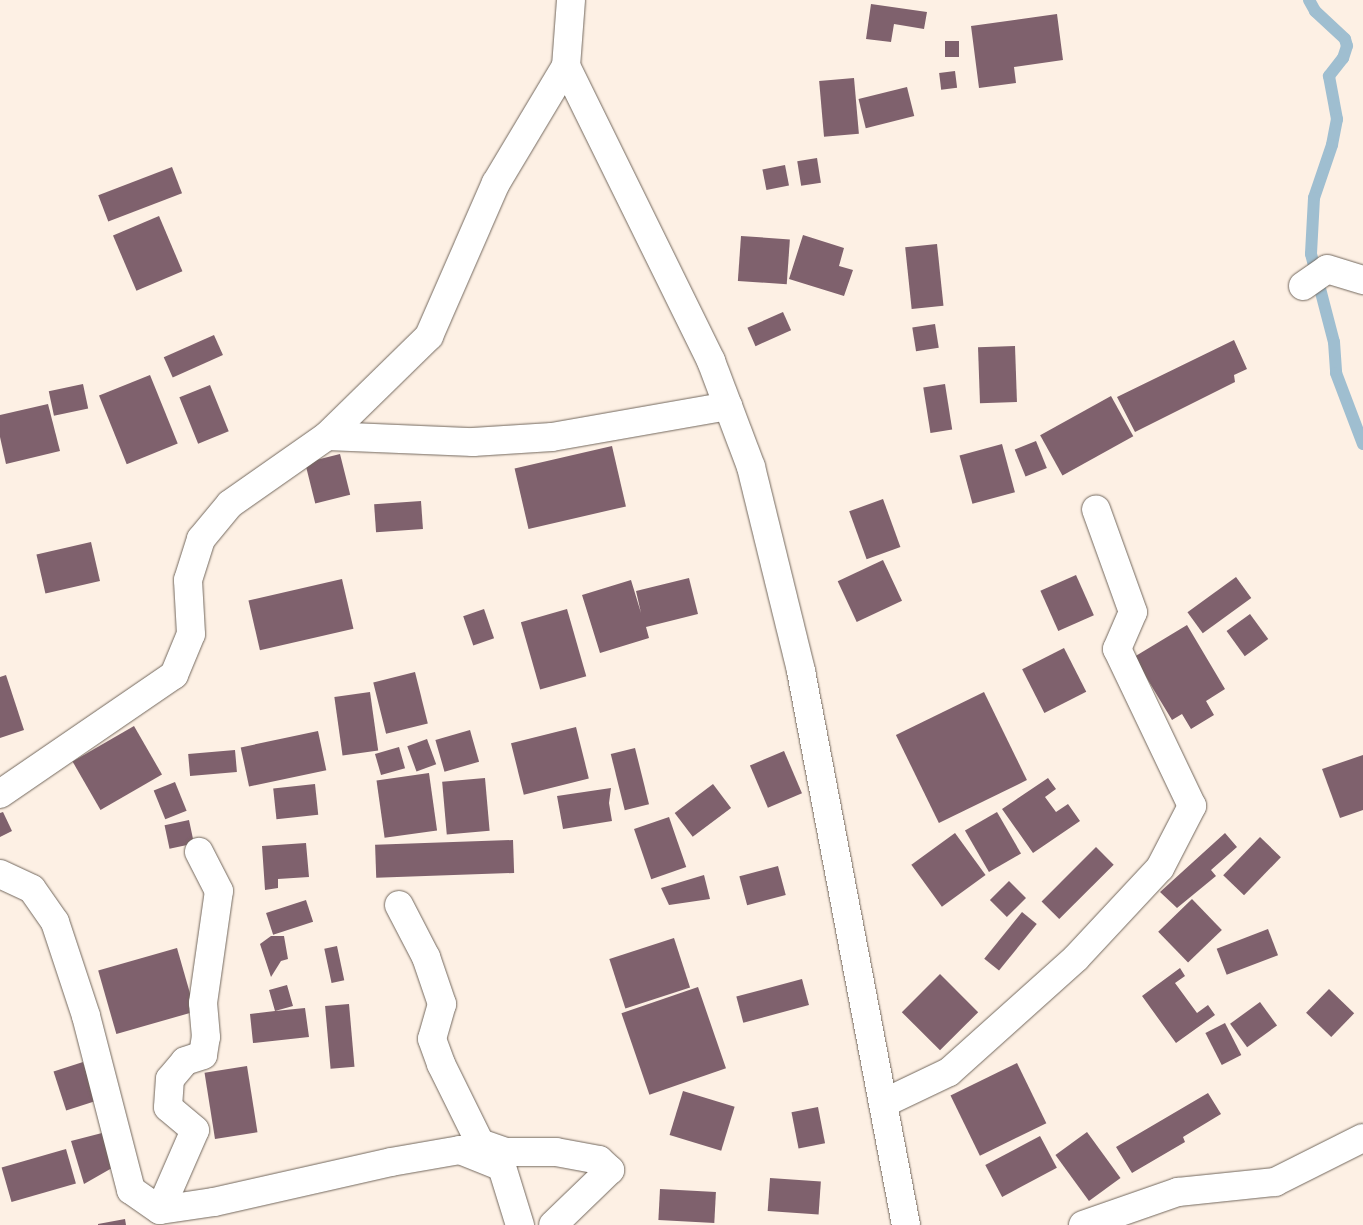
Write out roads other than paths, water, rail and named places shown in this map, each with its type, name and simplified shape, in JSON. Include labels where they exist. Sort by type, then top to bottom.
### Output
[{"type":"street","points":[[0,794],[174,675],[191,634],[188,580],[201,539],[230,504],[327,436],[429,336],[496,183],[566,66],[571,0]]},
{"type":"street","points":[[566,66],[656,245],[711,360],[751,467],[800,671],[906,1225]]},
{"type":"street","points":[[1302,286],[1327,269],[1363,280]]},
{"type":"street","points":[[327,436],[454,441],[552,438],[728,406]]},
{"type":"street","points":[[884,1103],[949,1072],[1076,958],[1160,868],[1192,806],[1117,649],[1132,612],[1096,509]]},
{"type":"street","points":[[160,1210],[195,1130],[168,1107],[170,1079],[185,1061],[203,1055],[206,1037],[203,1003],[219,891],[199,852]]},
{"type":"street","points":[[0,874],[32,889],[55,922],[86,1016],[132,1190],[160,1210],[214,1202],[391,1162],[460,1150],[502,1167],[520,1225]]},
{"type":"street","points":[[399,905],[426,957],[442,1004],[432,1039],[480,1143],[506,1152],[556,1152],[599,1160],[610,1170],[553,1225]]},
{"type":"street","points":[[1083,1225],[1178,1192],[1275,1182],[1363,1138]]},
{"type":"waterway","points":[[1309,0],[1315,11],[1345,39],[1347,46],[1343,58],[1329,76],[1337,119],[1332,145],[1314,198],[1311,254],[1334,342],[1336,373],[1363,444]]}]
